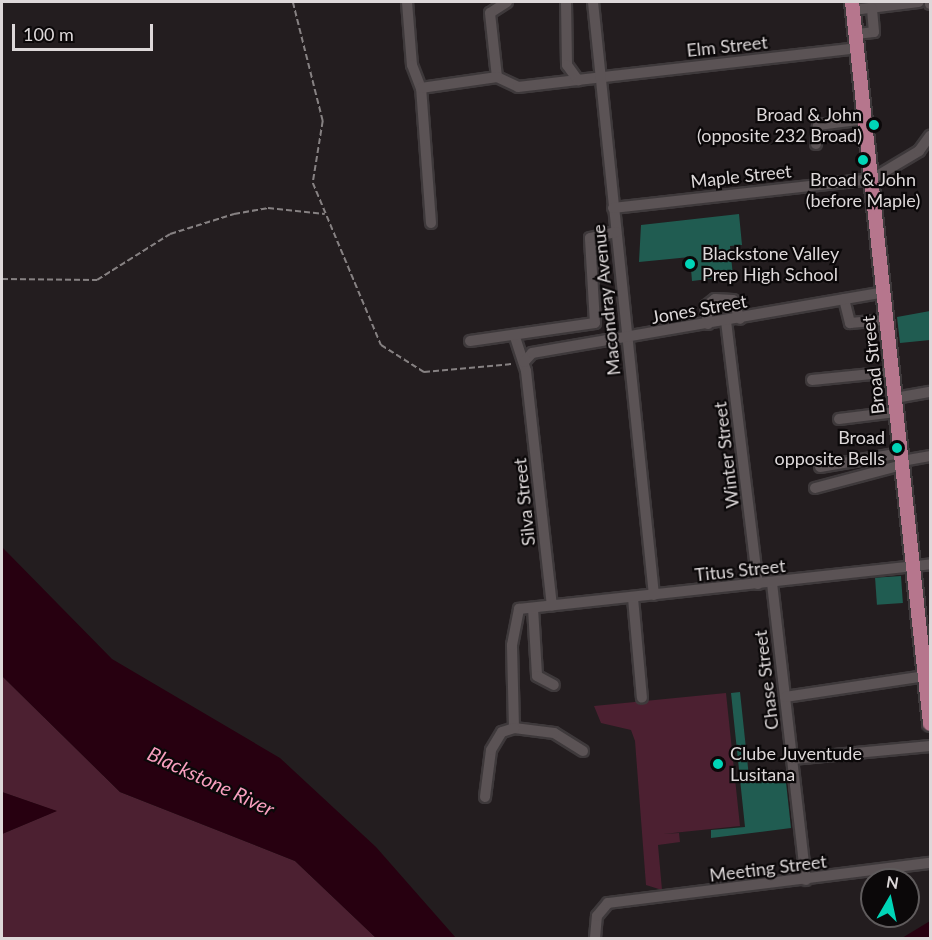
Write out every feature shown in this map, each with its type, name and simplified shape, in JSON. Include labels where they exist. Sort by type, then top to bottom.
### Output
[{"type":"main road","name":"Broad Street","points":[[853,6],[913,567],[925,625],[925,676],[930,724]]},
{"type":"street","points":[[407,2],[412,64],[421,88],[431,223]]},
{"type":"street","points":[[421,88],[496,77],[490,13],[507,2]]},
{"type":"street","points":[[566,2],[567,65],[578,80]]},
{"type":"street","name":"Macondray Avenue","points":[[593,2],[654,595]]},
{"type":"street","points":[[853,6],[872,8],[919,2]]},
{"type":"street","points":[[857,41],[874,32],[872,8]]},
{"type":"street","name":"Elm Street","points":[[496,77],[518,87],[857,41]]},
{"type":"street","points":[[816,144],[818,124],[866,119]]},
{"type":"street","points":[[872,179],[919,151],[930,136]]},
{"type":"street","name":"Maple Street","points":[[614,208],[872,179]]},
{"type":"street","points":[[470,341],[515,337],[595,324],[590,238],[616,232]]},
{"type":"street","name":"Jones Street","points":[[524,362],[532,353],[740,319],[884,291]]},
{"type":"street","points":[[708,324],[706,306],[715,299],[734,300],[740,319]]},
{"type":"street","points":[[844,299],[850,322],[887,320]]},
{"type":"street","name":"Winter Street","points":[[726,321],[758,584]]},
{"type":"street","name":"Silva Street","points":[[515,337],[524,362],[552,606]]},
{"type":"street","points":[[812,380],[892,372]]},
{"type":"street","points":[[839,420],[896,405],[930,392]]},
{"type":"street","points":[[820,467],[930,456]]},
{"type":"street","points":[[815,488],[902,460]]},
{"type":"street","name":"Titus Street","points":[[552,606],[930,564]]},
{"type":"street","name":"Chase Street","points":[[771,583],[806,880]]},
{"type":"street","points":[[633,598],[642,698]]},
{"type":"street","points":[[514,728],[512,645],[519,609],[552,606]]},
{"type":"street","points":[[533,608],[537,676],[554,685]]},
{"type":"street","points":[[785,697],[925,676]]},
{"type":"street","points":[[485,797],[491,750],[502,732],[514,728],[554,733],[583,751]]},
{"type":"street","points":[[792,759],[930,746]]},
{"type":"street","name":"Meeting Street","points":[[595,939],[597,916],[608,903],[806,880],[930,862]]},
{"type":"path","points":[[293,2],[323,121],[313,171],[325,214],[370,326],[392,356],[438,374],[524,362]]},
{"type":"path","points":[[2,279],[97,280],[170,234],[234,214],[268,208],[325,214]]},
{"type":"shaded area","points":[[2,676],[120,792],[295,861],[376,938],[2,938],[2,834],[56,811],[2,792]]},
{"type":"shaded area","points":[[726,693],[740,826],[663,834],[679,833],[680,842],[658,845],[662,890],[646,885],[635,741],[631,730],[601,723],[594,706]]},
{"type":"water","name":"Blackstone River","points":[[2,547],[112,659],[280,758],[376,847],[456,938],[376,938],[295,861],[120,792],[2,676]]},
{"type":"water","points":[[2,792],[57,811],[2,834]]},
{"type":"water","points":[[930,921],[930,938],[902,938],[920,928]]},
{"type":"building","points":[[739,214],[742,245],[730,246],[733,276],[692,281],[690,257],[639,262],[641,225]]},
{"type":"building","points":[[930,311],[930,340],[900,343],[897,317]]},
{"type":"building","points":[[901,576],[903,603],[877,605],[875,578]]},
{"type":"building","name":"Clube Juventude Lusitana","points":[[740,692],[749,777],[785,773],[791,828],[711,838],[711,830],[745,827],[731,693]]},
{"type":"place","name":"Broad & John (opposite 232 Broad)","points":[[874,125]]},
{"type":"place","name":"Broad & John (before Maple)","points":[[863,160]]},
{"type":"place","name":"Blackstone Valley Prep High School","points":[[690,264]]},
{"type":"place","name":"Broad opposite Bells","points":[[897,448]]},
{"type":"place","name":"Clube Juventude Lusitana","points":[[718,764]]}]
